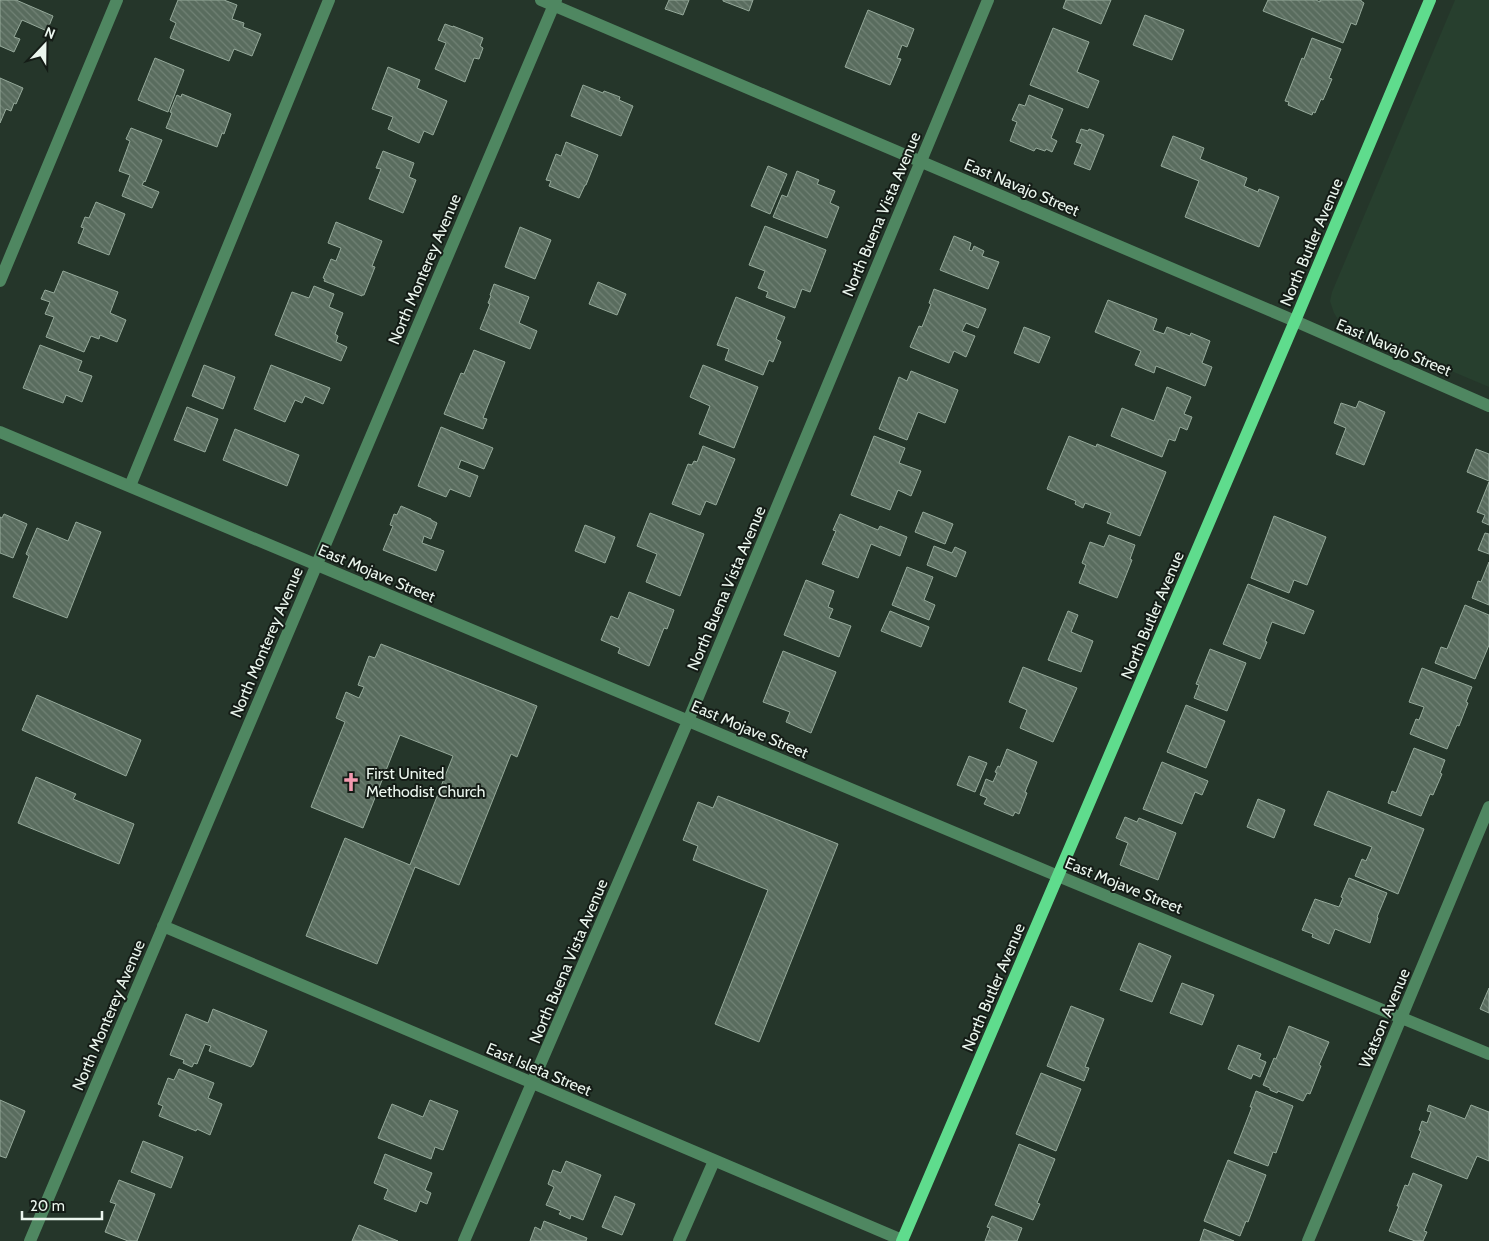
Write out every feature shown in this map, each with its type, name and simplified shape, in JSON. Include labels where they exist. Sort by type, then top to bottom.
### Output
[{"type":"main road","name":"North Butler Avenue","points":[[902,1240],[1295,321],[1430,0]]},
{"type":"street","points":[[0,281],[117,0]]},
{"type":"street","points":[[130,486],[329,0]]},
{"type":"street","name":"East Navajo Street","points":[[541,0],[555,3],[1489,406]]},
{"type":"street","name":"North Buena Vista Avenue","points":[[464,1241],[688,721],[988,0]]},
{"type":"street","name":"North Monterey Avenue","points":[[30,1241],[555,3]]},
{"type":"street","name":"East Mojave Street","points":[[0,432],[1058,876],[1489,1054]]},
{"type":"street","name":"Watson Avenue","points":[[1308,1241],[1489,807]]},
{"type":"street","name":"East Isleta Street","points":[[163,926],[902,1240]]},
{"type":"street","points":[[679,1241],[714,1161]]},
{"type":"shaded area","points":[[1455,0],[1489,0],[1489,387],[1345,326],[1334,313],[1330,301],[1332,292]]},
{"type":"building","points":[[0,0],[16,0],[53,16],[47,31],[22,20],[14,37],[20,39],[14,52],[0,46]]},
{"type":"building","points":[[178,0],[224,0],[237,5],[232,19],[244,23],[243,27],[261,34],[252,56],[234,49],[229,61],[170,38],[176,23],[170,20]]},
{"type":"building","points":[[669,0],[689,0],[683,15],[665,9]]},
{"type":"building","points":[[723,0],[753,0],[749,11]]},
{"type":"building","points":[[1066,0],[1111,0],[1101,24],[1063,8]]},
{"type":"building","points":[[1268,0],[1316,0],[1320,2],[1320,0],[1361,0],[1364,3],[1356,25],[1351,23],[1343,43],[1263,11]]},
{"type":"building","points":[[868,10],[914,29],[907,47],[902,45],[897,58],[901,59],[890,85],[845,67]]},
{"type":"building","points":[[1145,15],[1184,30],[1172,60],[1133,45]]},
{"type":"building","points":[[445,24],[483,38],[480,46],[483,48],[479,59],[474,58],[465,82],[435,69],[446,43],[438,40]]},
{"type":"building","points":[[1053,28],[1089,42],[1077,72],[1099,81],[1088,108],[1030,85]]},
{"type":"building","points":[[1312,38],[1341,49],[1329,78],[1332,79],[1323,100],[1321,99],[1315,113],[1313,112],[1312,115],[1288,105],[1289,102],[1285,101]]},
{"type":"building","points":[[155,58],[184,70],[168,112],[138,100]]},
{"type":"building","points":[[388,67],[420,80],[417,88],[447,101],[433,135],[424,131],[419,143],[388,129],[393,117],[372,109]]},
{"type":"building","points":[[0,78],[23,88],[16,104],[14,103],[11,111],[6,109],[0,123]]},
{"type":"building","points":[[583,85],[620,97],[619,100],[633,106],[621,136],[571,116]]},
{"type":"building","points":[[182,94],[231,114],[217,147],[166,128],[177,95],[181,97]]},
{"type":"building","points":[[1029,95],[1063,109],[1051,138],[1057,141],[1052,152],[1036,148],[1034,151],[1010,141],[1017,122],[1012,120],[1019,104],[1025,106]]},
{"type":"building","points":[[131,128],[162,140],[145,182],[142,185],[159,192],[152,208],[122,196],[130,175],[119,171],[130,141],[126,139]]},
{"type":"building","points":[[1081,129],[1088,131],[1089,129],[1104,135],[1090,170],[1074,164],[1082,144],[1076,142]]},
{"type":"building","points":[[1173,136],[1204,148],[1200,159],[1247,178],[1244,186],[1258,192],[1259,189],[1279,197],[1259,247],[1185,217],[1199,181],[1161,166]]},
{"type":"building","points":[[566,142],[598,155],[579,198],[549,186],[551,181],[546,180],[556,154],[561,156]]},
{"type":"building","points":[[383,151],[414,163],[409,177],[416,180],[403,213],[369,199],[381,169],[376,168]]},
{"type":"building","points":[[768,166],[787,174],[770,214],[751,206]]},
{"type":"building","points":[[797,171],[819,180],[817,184],[835,191],[830,203],[839,207],[827,238],[773,217],[782,195],[787,197]]},
{"type":"building","points":[[96,202],[125,214],[109,255],[78,243],[84,228],[81,227],[85,217],[89,218]]},
{"type":"building","points":[[336,222],[382,241],[372,266],[375,267],[362,296],[324,281],[325,279],[323,278],[331,259],[336,261],[341,248],[328,243]]},
{"type":"building","points":[[765,226],[826,250],[810,292],[802,289],[795,308],[766,297],[768,292],[758,288],[765,271],[749,265]]},
{"type":"building","points":[[520,227],[551,240],[535,279],[505,267]]},
{"type":"building","points":[[954,236],[971,243],[969,250],[972,251],[974,246],[984,251],[982,256],[999,262],[988,289],[940,270]]},
{"type":"building","points":[[63,271],[118,292],[110,313],[126,320],[117,342],[100,335],[99,339],[91,336],[84,352],[46,337],[54,317],[45,314],[50,302],[41,299],[45,290],[54,293]]},
{"type":"building","points":[[598,282],[626,294],[617,315],[589,304]]},
{"type":"building","points":[[494,284],[529,297],[519,323],[537,331],[530,349],[480,329],[490,304],[488,303]]},
{"type":"building","points":[[314,286],[334,294],[329,307],[343,313],[335,334],[338,336],[336,342],[347,347],[341,361],[275,335],[292,292],[309,298]]},
{"type":"building","points":[[934,289],[986,309],[978,328],[966,323],[962,331],[975,336],[966,357],[954,351],[949,363],[910,347],[919,326],[922,327],[931,304],[929,303]]},
{"type":"building","points":[[736,297],[785,317],[776,339],[781,342],[773,362],[769,360],[763,375],[725,360],[729,349],[717,345]]},
{"type":"building","points":[[1108,300],[1157,319],[1153,330],[1164,334],[1167,327],[1190,336],[1191,333],[1210,341],[1202,363],[1212,367],[1205,386],[1156,366],[1154,373],[1135,365],[1141,351],[1095,332]]},
{"type":"building","points":[[1024,327],[1050,337],[1039,363],[1014,353]]},
{"type":"building","points":[[40,345],[82,361],[78,371],[92,376],[82,402],[66,395],[63,403],[23,388]]},
{"type":"building","points":[[474,350],[505,362],[483,418],[487,419],[483,429],[444,414],[461,373],[464,374]]},
{"type":"building","points":[[204,365],[235,377],[223,409],[192,396]]},
{"type":"building","points":[[271,365],[330,388],[323,404],[305,396],[302,403],[295,400],[285,422],[254,409]]},
{"type":"building","points":[[703,365],[758,387],[734,448],[699,434],[710,406],[690,397]]},
{"type":"building","points":[[911,371],[958,390],[945,423],[918,412],[907,440],[879,429],[899,377],[907,381]]},
{"type":"building","points":[[1167,387],[1191,397],[1184,414],[1192,417],[1187,430],[1180,427],[1175,441],[1169,439],[1162,457],[1111,436],[1122,408],[1154,421]]},
{"type":"building","points":[[1359,401],[1385,412],[1364,465],[1336,454],[1346,428],[1334,423],[1341,403],[1356,408]]},
{"type":"building","points":[[187,407],[218,419],[205,452],[174,440]]},
{"type":"building","points":[[441,427],[493,448],[484,469],[461,460],[458,468],[478,476],[470,497],[450,489],[446,497],[418,486]]},
{"type":"building","points":[[235,429],[299,455],[287,486],[223,460]]},
{"type":"building","points":[[874,436],[905,448],[899,463],[921,471],[911,496],[898,490],[890,510],[851,495]]},
{"type":"building","points":[[1069,436],[1096,447],[1097,444],[1166,472],[1140,536],[1107,523],[1111,513],[1085,503],[1083,508],[1075,504],[1076,501],[1047,489]]},
{"type":"building","points":[[703,446],[735,459],[716,505],[706,501],[700,515],[672,504],[688,464],[692,465],[694,461],[697,462]]},
{"type":"building","points":[[1476,449],[1489,454],[1489,481],[1467,472]]},
{"type":"building","points":[[1489,482],[1489,525],[1482,522],[1485,515],[1477,512]]},
{"type":"building","points":[[401,506],[437,523],[431,539],[424,536],[422,543],[444,551],[436,571],[383,550],[393,526],[390,525],[394,514],[397,515]]},
{"type":"building","points":[[923,512],[953,524],[945,544],[915,532]]},
{"type":"building","points":[[650,513],[704,534],[680,596],[646,582],[657,554],[637,546]]},
{"type":"building","points":[[4,514],[27,524],[13,558],[0,553],[0,517],[2,518]]},
{"type":"building","points":[[840,514],[878,530],[880,526],[907,537],[900,556],[871,544],[858,578],[822,564],[836,531],[833,530]]},
{"type":"building","points":[[1274,516],[1326,537],[1307,585],[1294,580],[1289,593],[1251,578]]},
{"type":"building","points":[[76,522],[101,532],[67,618],[13,597],[29,556],[26,554],[37,528],[68,541]]},
{"type":"building","points":[[585,525],[615,537],[605,563],[575,551]]},
{"type":"building","points":[[1485,533],[1489,534],[1489,554],[1478,550]]},
{"type":"building","points":[[1109,535],[1135,545],[1130,559],[1132,560],[1117,598],[1079,583],[1086,565],[1082,563],[1090,542],[1104,547]]},
{"type":"building","points":[[934,546],[952,553],[955,547],[966,552],[956,577],[927,565]]},
{"type":"building","points":[[1489,562],[1489,605],[1472,598],[1478,581],[1481,582]]},
{"type":"building","points":[[907,567],[933,577],[924,600],[935,605],[929,620],[892,605]]},
{"type":"building","points":[[806,580],[834,591],[828,607],[833,609],[829,618],[851,626],[839,657],[784,635]]},
{"type":"building","points":[[1248,584],[1314,611],[1304,634],[1272,622],[1260,659],[1223,644]]},
{"type":"building","points":[[629,592],[674,610],[667,629],[664,628],[649,666],[618,653],[620,648],[601,640],[611,616],[618,619]]},
{"type":"building","points":[[1465,605],[1489,615],[1489,645],[1475,679],[1435,663],[1441,647],[1447,649]]},
{"type":"building","points":[[890,611],[929,627],[921,647],[881,631]]},
{"type":"building","points":[[1068,611],[1078,615],[1071,632],[1093,641],[1081,672],[1048,660]]},
{"type":"building","name":"First United Methodist Church","points":[[381,644],[537,706],[517,757],[511,754],[459,885],[415,867],[377,964],[306,936],[345,838],[410,865],[453,756],[400,735],[363,828],[311,807],[345,722],[336,718],[346,692],[359,698],[364,687],[358,685],[369,656],[375,658]]},
{"type":"building","points":[[1210,649],[1246,663],[1227,711],[1194,698],[1199,685],[1196,684]]},
{"type":"building","points":[[783,651],[836,672],[811,733],[786,722],[790,712],[763,702]]},
{"type":"building","points":[[1023,667],[1077,688],[1053,742],[1020,728],[1027,710],[1009,702]]},
{"type":"building","points":[[1422,668],[1472,687],[1459,726],[1457,725],[1447,749],[1410,734],[1416,719],[1419,720],[1424,707],[1409,702]]},
{"type":"building","points":[[37,695],[141,740],[126,776],[22,730]]},
{"type":"building","points":[[1186,705],[1225,721],[1206,768],[1167,752]]},
{"type":"building","points":[[1414,748],[1445,760],[1440,773],[1442,774],[1433,795],[1430,794],[1421,816],[1388,803],[1392,791],[1396,793]]},
{"type":"building","points":[[1007,749],[1037,762],[1025,792],[1027,793],[1019,814],[1015,812],[1013,816],[984,804],[987,798],[980,795],[986,779],[993,782],[997,773],[995,772],[998,766],[1000,767]]},
{"type":"building","points":[[969,756],[987,763],[975,792],[957,785]]},
{"type":"building","points":[[1162,762],[1208,781],[1202,795],[1195,792],[1182,824],[1143,809]]},
{"type":"building","points":[[36,777],[76,794],[73,799],[134,824],[119,864],[18,823]]},
{"type":"building","points":[[1328,791],[1424,829],[1398,894],[1355,876],[1362,859],[1366,861],[1372,847],[1314,825]]},
{"type":"building","points":[[718,796],[838,844],[759,1042],[715,1024],[768,890],[693,860],[698,846],[683,840],[698,802],[713,808]]},
{"type":"building","points":[[1258,799],[1285,810],[1274,838],[1247,827]]},
{"type":"building","points":[[1125,817],[1137,822],[1139,818],[1176,833],[1158,880],[1120,865],[1128,843],[1116,838]]},
{"type":"building","points":[[1349,878],[1387,893],[1377,917],[1370,943],[1335,929],[1329,944],[1312,937],[1313,934],[1302,930],[1315,899],[1339,907]]},
{"type":"building","points":[[1139,943],[1171,956],[1152,1002],[1120,990]]},
{"type":"building","points":[[1182,983],[1214,995],[1202,1025],[1170,1013]]},
{"type":"building","points":[[1489,988],[1489,1013],[1480,1009]]},
{"type":"building","points":[[1071,1006],[1104,1019],[1085,1067],[1089,1068],[1084,1081],[1047,1066]]},
{"type":"building","points":[[213,1009],[267,1031],[251,1067],[209,1051],[211,1046],[205,1044],[197,1064],[194,1063],[192,1067],[183,1063],[184,1060],[170,1055],[186,1014],[208,1023]]},
{"type":"building","points":[[1289,1026],[1329,1042],[1310,1094],[1307,1093],[1303,1101],[1278,1091],[1277,1093],[1263,1085]]},
{"type":"building","points":[[1238,1045],[1261,1054],[1259,1059],[1266,1062],[1260,1077],[1253,1074],[1251,1079],[1228,1069]]},
{"type":"building","points":[[179,1069],[214,1083],[208,1098],[222,1104],[210,1135],[159,1116],[163,1106],[158,1104],[168,1078],[174,1080]]},
{"type":"building","points":[[1041,1073],[1081,1089],[1056,1151],[1016,1134]]},
{"type":"building","points":[[1256,1091],[1293,1106],[1276,1153],[1273,1152],[1268,1166],[1234,1153],[1252,1107],[1250,1107]]},
{"type":"building","points":[[0,1100],[25,1111],[6,1158],[0,1156]]},
{"type":"building","points":[[430,1100],[458,1111],[443,1150],[435,1147],[431,1159],[378,1138],[392,1104],[423,1117]]},
{"type":"building","points":[[1429,1105],[1465,1119],[1471,1105],[1489,1112],[1489,1161],[1477,1156],[1467,1179],[1411,1157],[1421,1131],[1419,1130],[1422,1121],[1427,1123],[1431,1112],[1427,1111]]},
{"type":"building","points":[[143,1141],[183,1157],[171,1188],[131,1172]]},
{"type":"building","points":[[1019,1144],[1055,1159],[1037,1203],[1040,1204],[1033,1220],[995,1205]]},
{"type":"building","points":[[385,1154],[432,1173],[425,1190],[431,1193],[427,1204],[420,1201],[416,1212],[384,1199],[388,1189],[374,1183]]},
{"type":"building","points":[[1228,1160],[1266,1175],[1248,1222],[1246,1221],[1240,1236],[1204,1221]]},
{"type":"building","points":[[566,1161],[601,1175],[583,1220],[571,1215],[570,1219],[559,1214],[561,1211],[546,1205],[554,1187],[548,1184],[553,1170],[561,1173]]},
{"type":"building","points":[[1413,1173],[1442,1185],[1424,1231],[1427,1232],[1423,1241],[1415,1241],[1389,1231],[1405,1185],[1408,1186]]},
{"type":"building","points":[[119,1180],[155,1194],[137,1241],[128,1241],[105,1232],[116,1204],[110,1202]]},
{"type":"building","points":[[615,1196],[635,1204],[622,1235],[602,1227]]},
{"type":"building","points":[[992,1216],[1022,1228],[1017,1241],[985,1241],[990,1228],[987,1227]]},
{"type":"building","points":[[544,1221],[587,1238],[586,1241],[530,1241],[535,1227],[541,1230]]},
{"type":"building","points":[[359,1225],[398,1241],[352,1241]]},
{"type":"building","points":[[1204,1229],[1234,1241],[1200,1241]]},
{"type":"place","name":"First United Methodist Church","points":[[351,782]]}]
